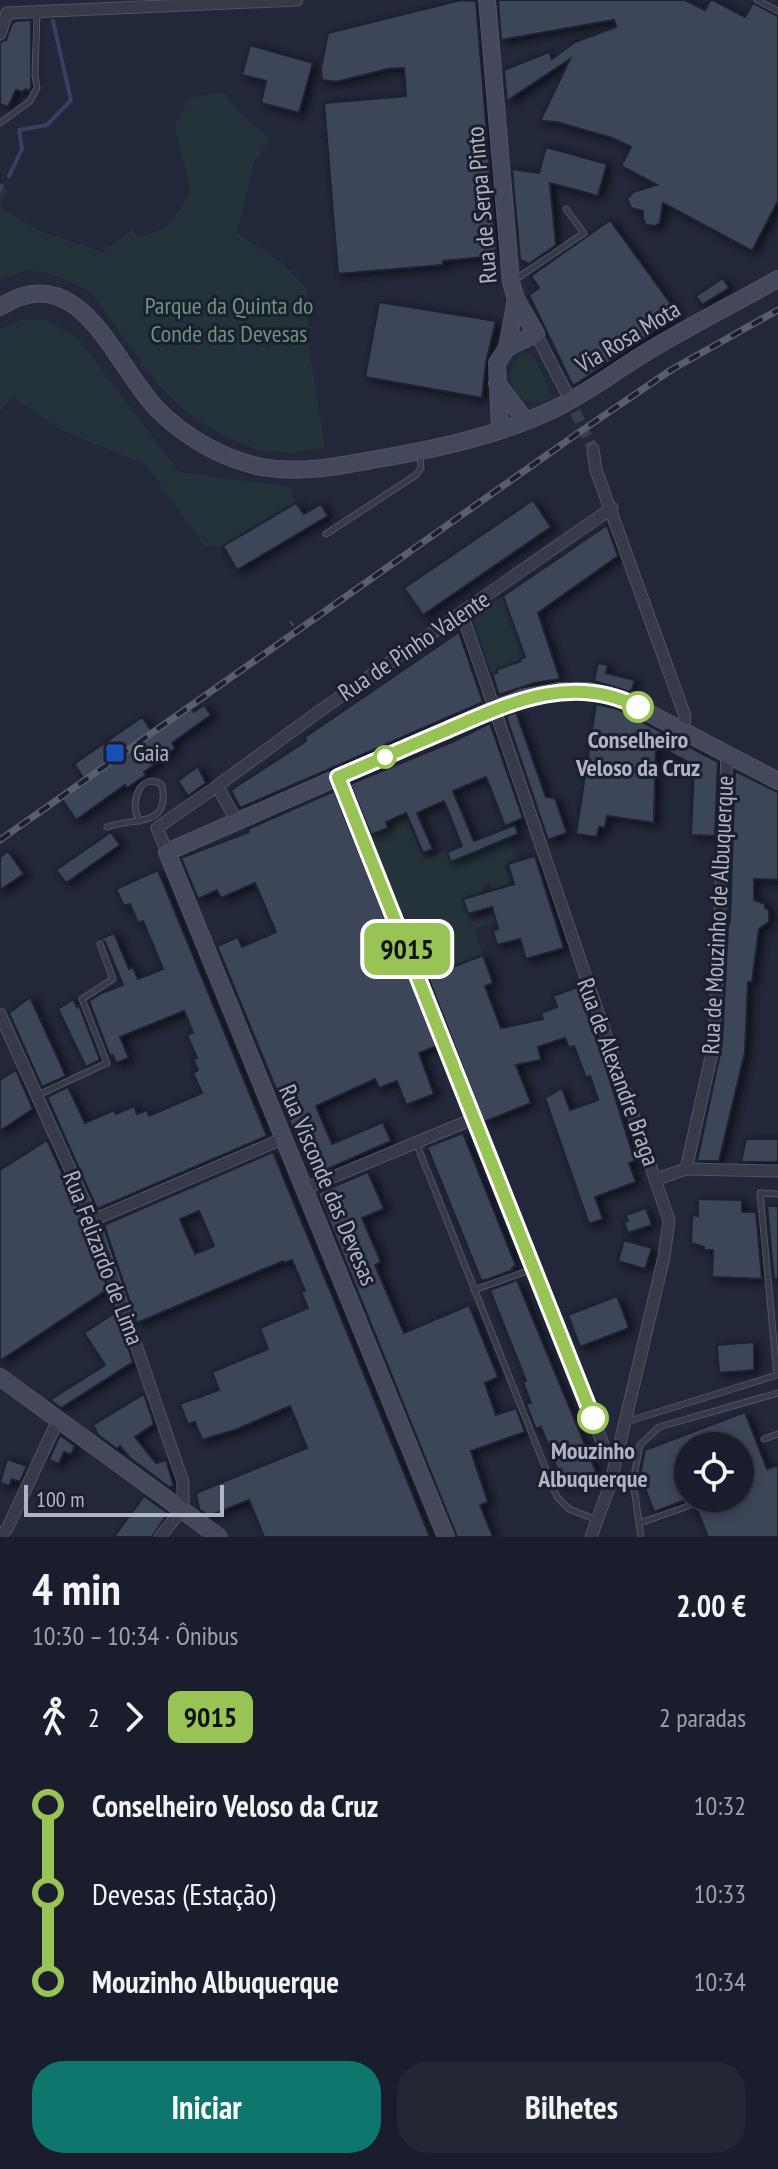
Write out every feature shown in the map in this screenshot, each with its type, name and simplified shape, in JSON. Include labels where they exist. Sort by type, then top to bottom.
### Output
[{"type":"main road","name":"Rua de Serpa Pinto","points":[[487,0],[511,282],[516,299],[536,334]]},
{"type":"main road","name":"Via Rosa Mota","points":[[0,307],[21,297],[36,295],[60,298],[76,306],[90,317],[158,409],[197,441],[237,461],[268,468],[311,470],[420,451],[526,421],[555,408],[653,348],[778,279]]},
{"type":"main road","points":[[500,430],[497,363],[507,348],[516,299]]},
{"type":"main road","points":[[507,348],[536,334]]},
{"type":"main road","points":[[497,383],[526,421]]},
{"type":"main road","points":[[167,852],[494,709],[525,697],[559,691],[588,691],[622,699],[778,781]]},
{"type":"main road","name":"Rua Visconde das Devesas","points":[[167,852],[446,1537]]},
{"type":"main road","points":[[0,1377],[219,1537]]},
{"type":"street","points":[[0,34],[7,13],[138,4],[297,0]]},
{"type":"street","name":"Rua de Serpa Pinto","points":[[536,334],[566,392]]},
{"type":"street","points":[[593,449],[596,470],[685,716],[683,730]]},
{"type":"street","name":"Rua de Pinho Valente","points":[[154,824],[217,786],[612,508]]},
{"type":"street","name":"Rua de Alexandre Braga","points":[[462,614],[669,1220],[664,1257],[625,1422],[591,1537]]},
{"type":"street","name":"Rua de Mouzinho de Albuquerque","points":[[686,1169],[714,1044],[727,754]]},
{"type":"street","points":[[338,777],[607,1454],[616,1458]]},
{"type":"street","points":[[217,786],[237,821]]},
{"type":"street","points":[[154,824],[167,852]]},
{"type":"street","name":"Rua Felizardo de Lima","points":[[0,1014],[93,1220],[183,1482],[183,1508]]},
{"type":"street","points":[[304,1189],[473,1119]]},
{"type":"street","points":[[93,1220],[282,1139]]},
{"type":"street","points":[[657,1179],[686,1169],[778,1171]]},
{"type":"street","points":[[0,1536],[7,1529],[58,1420]]},
{"type":"street","points":[[160,1537],[183,1508]]},
{"type":"lane","points":[[757,0],[778,11]]},
{"type":"lane","points":[[0,123],[30,101],[37,88],[37,11]]},
{"type":"lane","points":[[511,282],[584,233],[566,209]]},
{"type":"lane","points":[[326,534],[416,475],[421,468],[420,451]]},
{"type":"lane","points":[[107,827],[120,822],[154,824],[162,807],[164,791],[162,785],[152,779],[136,794],[134,805],[140,821]]},
{"type":"lane","points":[[37,1096],[107,1063],[82,999],[113,979],[100,944]]},
{"type":"lane","points":[[416,1141],[557,1497],[569,1509],[598,1520]]},
{"type":"lane","points":[[625,1422],[777,1374],[760,1193],[778,1194]]},
{"type":"lane","points":[[474,1290],[533,1269]]},
{"type":"lane","points":[[641,1537],[633,1481],[640,1445],[659,1427],[778,1393]]},
{"type":"lane","points":[[764,1439],[778,1434]]},
{"type":"lane","points":[[640,1523],[674,1511]]},
{"type":"path","points":[[290,621],[299,634]]},
{"type":"green space","name":"Parque da Quinta do Conde das Devesas","points":[[224,92],[241,115],[271,138],[254,162],[237,233],[285,265],[307,289],[307,335],[325,448],[290,453],[259,450],[227,438],[187,413],[157,384],[91,292],[49,273],[27,270],[0,280],[0,207],[37,230],[103,252],[131,230],[139,237],[168,227],[191,191],[174,126],[191,97]]},
{"type":"green space","points":[[0,184],[9,190],[0,207]]},
{"type":"green space","points":[[23,319],[45,320],[77,337],[179,472],[290,487],[296,503],[223,546],[205,547],[146,465],[61,430],[13,397],[0,411],[0,329]]},
{"type":"green space","points":[[524,352],[534,355],[553,398],[533,402],[516,393],[511,371]]},
{"type":"green space","points":[[503,596],[525,657],[492,674],[473,618]]},
{"type":"green space","points":[[406,814],[424,860],[447,850],[451,862],[508,838],[515,858],[504,866],[510,883],[493,890],[490,883],[482,886],[485,894],[464,902],[472,922],[494,915],[496,921],[475,929],[483,955],[427,978],[368,836],[388,828],[386,822]]},
{"type":"building","points":[[461,0],[476,1],[497,256],[443,261],[443,265],[338,274],[324,103],[406,96],[404,68],[336,82],[322,80],[321,68],[328,33]]},
{"type":"building","points":[[498,0],[685,0],[705,10],[713,0],[745,17],[753,3],[778,16],[778,201],[752,251],[663,203],[660,223],[646,225],[643,211],[631,208],[627,199],[633,192],[657,185],[621,166],[631,147],[612,138],[556,122],[540,121],[570,59],[507,101],[504,70],[549,52],[552,59],[575,42],[616,27],[614,20],[501,40]]},
{"type":"building","points":[[31,20],[31,87],[29,91],[16,90],[8,107],[0,104],[0,42],[6,40],[16,21]]},
{"type":"building","points":[[250,45],[313,63],[299,113],[261,103],[266,81],[242,75]]},
{"type":"building","points":[[546,147],[607,164],[598,196],[550,183],[556,245],[529,264],[520,259],[512,169],[539,173]]},
{"type":"building","points":[[610,220],[679,315],[573,386],[529,295],[539,288],[531,276]]},
{"type":"building","points":[[723,278],[729,288],[702,305],[696,296]]},
{"type":"building","points":[[379,302],[496,321],[482,398],[365,377]]},
{"type":"building","points":[[533,500],[551,527],[423,615],[404,588]]},
{"type":"building","points":[[296,503],[304,514],[321,504],[328,516],[237,570],[223,546]]},
{"type":"building","points":[[607,525],[618,556],[538,613],[560,679],[534,683],[499,695],[492,674],[525,657],[503,596]]},
{"type":"building","points":[[459,632],[483,702],[240,808],[231,790],[306,741],[305,737]]},
{"type":"building","points":[[598,663],[608,665],[606,673],[635,680],[631,692],[594,681]]},
{"type":"building","points":[[596,704],[618,709],[718,762],[715,836],[691,835],[694,765],[656,745],[654,823],[607,816],[605,828],[599,827],[597,837],[576,834]]},
{"type":"building","points":[[204,705],[211,715],[172,743],[175,748],[144,772],[146,775],[127,788],[125,785],[76,820],[62,799],[86,782],[74,764],[142,717],[154,734],[191,708],[194,712]]},
{"type":"building","points":[[516,712],[546,797],[555,798],[567,833],[548,840],[506,716]]},
{"type":"building","points":[[490,723],[523,818],[505,826],[486,777],[453,791],[474,841],[515,825],[518,834],[451,862],[447,852],[462,846],[444,801],[417,813],[433,849],[423,853],[406,813],[386,822],[388,828],[371,835],[350,784]]},
{"type":"building","points":[[198,766],[206,783],[188,796],[178,781]]},
{"type":"building","points":[[735,771],[778,792],[778,880],[754,879],[754,900],[765,904],[769,910],[769,922],[759,929],[752,982],[748,982],[745,1052],[719,1161],[697,1161],[722,1044]]},
{"type":"building","points":[[334,791],[437,1046],[419,1053],[434,1094],[406,1105],[397,1081],[379,1088],[375,1079],[316,1106],[332,1144],[383,1122],[391,1141],[312,1176],[217,946],[238,937],[242,947],[276,932],[255,883],[221,898],[217,890],[198,899],[181,858],[249,832],[248,829]]},
{"type":"building","points":[[111,832],[120,845],[66,883],[56,870]]},
{"type":"building","points":[[8,851],[24,874],[0,890],[0,857]]},
{"type":"building","points":[[535,856],[564,948],[526,959],[520,939],[497,945],[493,931],[498,929],[492,907],[468,914],[463,899],[514,884],[508,864]]},
{"type":"building","points":[[158,870],[267,1136],[97,1209],[47,1097],[68,1087],[85,1123],[114,1110],[116,1114],[134,1106],[137,1114],[147,1110],[149,1116],[202,1093],[193,1073],[198,1070],[193,1059],[197,1058],[187,1035],[193,1033],[184,1011],[120,1037],[129,1058],[116,1063],[113,1055],[110,1056],[89,1001],[123,985],[105,942],[100,939],[114,933],[129,969],[133,967],[138,979],[163,969],[143,921],[138,923],[130,904],[124,906],[116,889]]},
{"type":"building","points":[[483,955],[493,983],[485,986],[501,1028],[543,1019],[541,1013],[557,1007],[553,996],[578,987],[635,1161],[629,1163],[636,1182],[595,1197],[603,1219],[589,1224],[545,1098],[562,1088],[570,1110],[598,1100],[590,1076],[586,1078],[574,1046],[569,1048],[565,1038],[538,1047],[541,1060],[516,1065],[531,1103],[484,1122],[428,977]]},
{"type":"building","points":[[30,997],[66,1076],[42,1087],[9,1013]]},
{"type":"building","points":[[73,999],[77,1007],[79,1005],[100,1060],[86,1067],[58,1009]]},
{"type":"building","points":[[16,1070],[33,1109],[0,1131],[0,1080]]},
{"type":"building","points":[[463,1133],[516,1266],[486,1280],[481,1280],[427,1147]]},
{"type":"building","points":[[746,1139],[778,1139],[778,1162],[741,1162]]},
{"type":"building","points":[[47,1140],[85,1223],[108,1289],[0,1361],[0,1170]]},
{"type":"building","points":[[273,1152],[430,1537],[264,1537],[249,1500],[209,1516],[199,1509],[196,1493],[307,1448],[290,1406],[235,1430],[202,1440],[195,1422],[188,1424],[180,1404],[219,1390],[212,1372],[268,1349],[260,1328],[308,1308],[301,1292],[305,1291],[292,1260],[283,1261],[137,1323],[104,1225]],"holes":[[[199,1211],[214,1246],[195,1254],[180,1219]]]},
{"type":"building","points":[[368,1172],[384,1209],[362,1218],[381,1262],[375,1265],[404,1333],[469,1305],[498,1377],[485,1383],[496,1415],[516,1408],[525,1432],[471,1451],[488,1502],[480,1505],[493,1537],[457,1537],[318,1193]]},
{"type":"building","points":[[698,1199],[742,1200],[742,1212],[756,1212],[762,1279],[712,1277],[713,1250],[704,1250],[704,1247],[691,1243],[692,1215],[698,1216]]},
{"type":"building","points":[[767,1206],[778,1206],[778,1279],[774,1279]]},
{"type":"building","points":[[646,1208],[652,1225],[628,1233],[624,1222],[628,1221],[626,1215]]},
{"type":"building","points":[[624,1240],[652,1248],[645,1269],[618,1261]]},
{"type":"building","points":[[517,1280],[597,1474],[564,1486],[541,1427],[536,1429],[526,1404],[531,1403],[523,1382],[526,1381],[490,1290]]},
{"type":"building","points":[[617,1296],[629,1328],[580,1347],[568,1315]]},
{"type":"building","points":[[116,1312],[133,1362],[61,1408],[50,1400],[105,1365],[84,1333]]},
{"type":"building","points":[[754,1342],[754,1370],[719,1373],[717,1345]]},
{"type":"building","points":[[144,1394],[154,1424],[135,1437],[156,1463],[166,1460],[174,1486],[169,1487],[130,1458],[120,1446],[117,1449],[98,1435],[93,1425]]},
{"type":"building","points":[[745,1412],[753,1432],[692,1432]]},
{"type":"building","points":[[60,1435],[75,1446],[71,1455],[64,1452],[59,1464],[49,1460]]},
{"type":"building","points":[[754,1435],[767,1469],[778,1465],[778,1537],[708,1537],[698,1512],[754,1512]]},
{"type":"building","points":[[674,1439],[674,1504],[654,1512],[640,1475],[645,1450]]},
{"type":"building","points":[[7,1459],[27,1466],[20,1482],[12,1479],[9,1486],[0,1483]]},
{"type":"building","points":[[144,1496],[168,1513],[152,1537],[114,1537]]},
{"type":"waterway","points":[[9,176],[22,149],[19,130],[47,125],[71,100],[53,21]]},
{"type":"waterway","points":[[0,191],[2,186]]},
{"type":"tunnel","points":[[568,397],[593,449]]},
{"type":"railway","points":[[0,840],[581,431],[671,370],[778,310]]},
{"type":"bus line","name":"9015","points":[[593,1418],[338,777],[525,697],[559,691],[588,691],[622,699],[638,707]]},
{"type":"place","name":"Conselheiro Veloso da Cruz","points":[[638,707]]},
{"type":"place","name":"Gaia","points":[[115,753]]},
{"type":"place","name":"Mouzinho Albuquerque","points":[[593,1418]]}]
